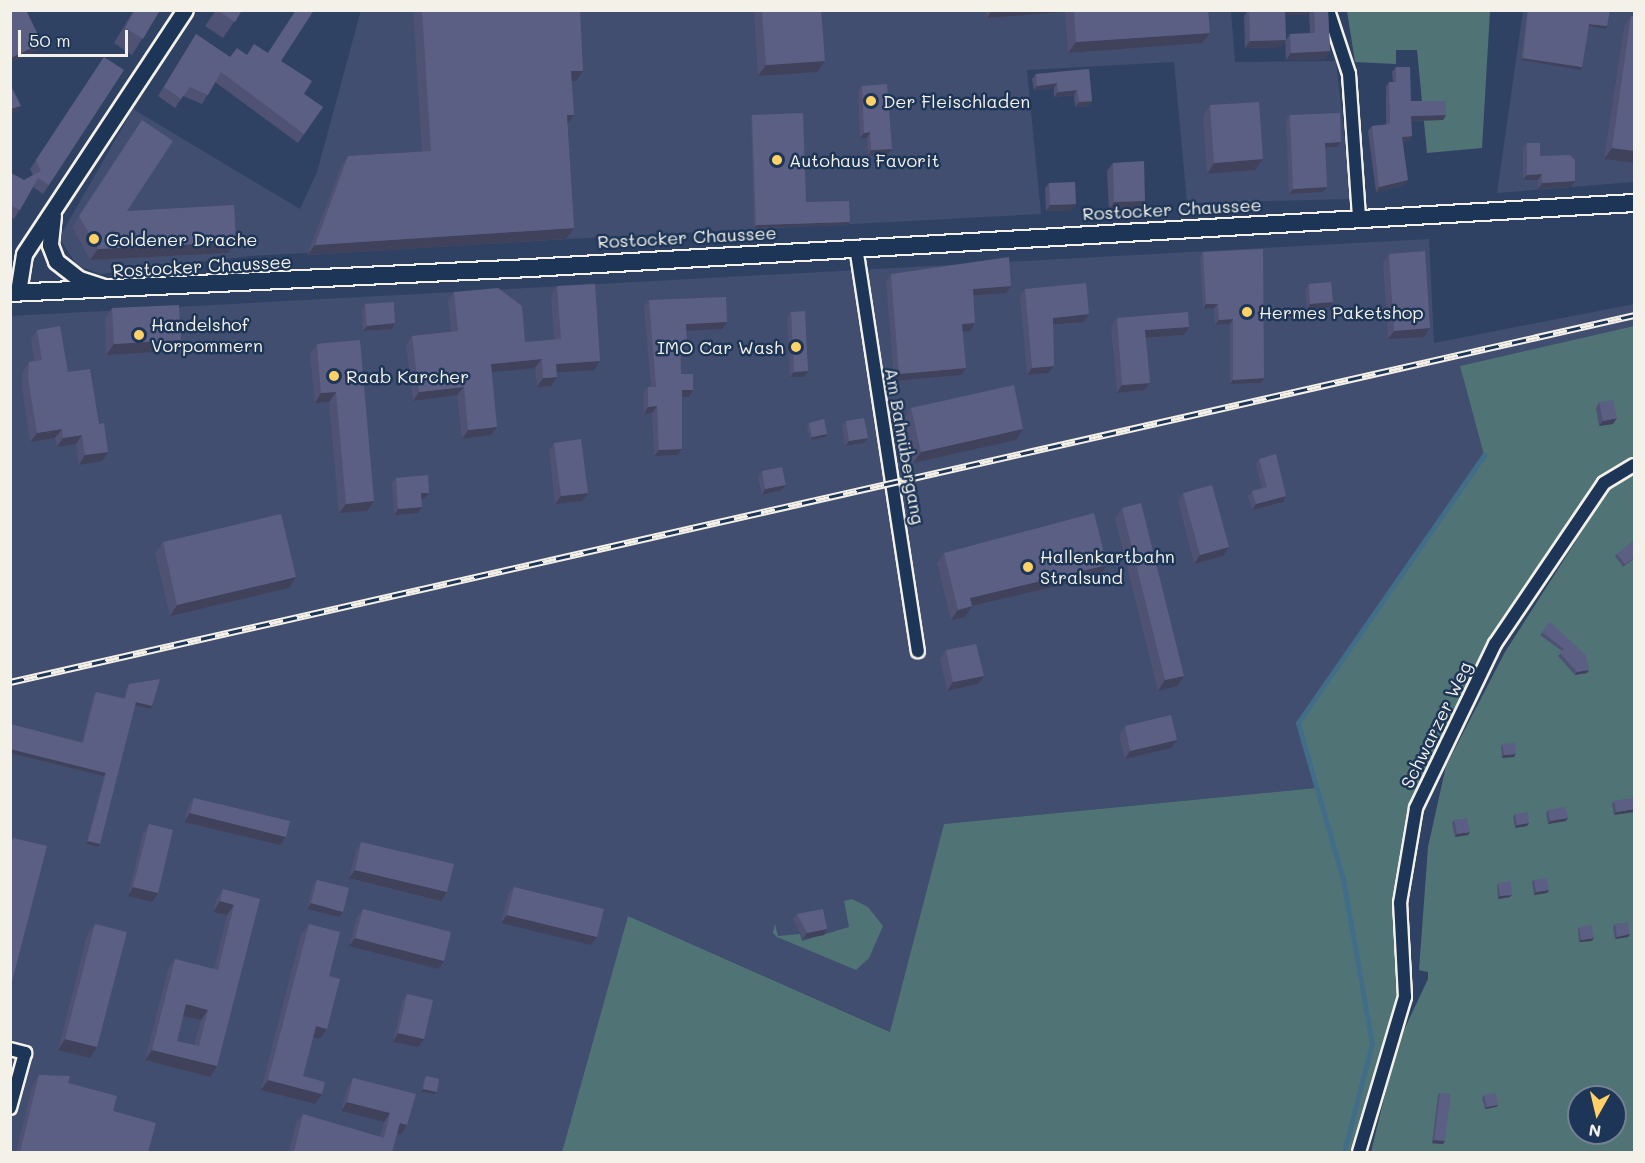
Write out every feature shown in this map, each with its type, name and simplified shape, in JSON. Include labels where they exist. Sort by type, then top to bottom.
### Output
[{"type":"main road","name":"Rostocker Chaussee","points":[[14,292],[118,290],[1635,203]]},
{"type":"street","points":[[14,292],[24,254],[185,10]]},
{"type":"street","points":[[1328,10],[1349,74],[1359,218]]},
{"type":"street","points":[[56,207],[49,237],[56,261],[79,279],[118,290]]},
{"type":"street","name":"Am Bahnübergang","points":[[856,247],[918,651]]},
{"type":"street","name":"Schwarzer Weg","points":[[1359,1152],[1405,997],[1400,903],[1416,808],[1495,644],[1604,483],[1635,465]]},
{"type":"street","points":[[10,1049],[26,1053],[10,1108]]},
{"type":"shaded area","points":[[361,10],[1231,11],[1235,62],[1336,61],[1351,199],[1187,203],[1174,62],[1027,70],[1041,214],[250,256],[100,274],[77,265],[59,238],[133,109],[300,209],[317,172]]},
{"type":"shaded area","points":[[1523,11],[1634,11],[1634,182],[1497,193]]},
{"type":"shaded area","points":[[1429,239],[1434,343],[1634,304],[1634,326],[1460,366],[1484,455],[1298,722],[1317,788],[944,824],[891,1032],[628,916],[562,1152],[11,1152],[11,316]]},
{"type":"green space","points":[[1347,11],[1490,11],[1482,148],[1427,153],[1417,50],[1396,50],[1396,64],[1355,62]]},
{"type":"green space","points":[[1634,326],[1634,1152],[1371,1152],[1397,1045],[1428,979],[1428,972],[1419,970],[1428,847],[1446,766],[1505,652],[1590,519],[1575,514],[1495,644],[1428,777],[1400,903],[1405,997],[1359,1152],[562,1152],[628,916],[890,1032],[944,824],[1316,788],[1298,723],[1484,455],[1460,366]]},
{"type":"green space","points":[[852,899],[868,907],[883,926],[869,958],[856,970],[777,937],[773,933],[775,924],[778,936],[800,934],[802,941],[849,927],[844,901]]},
{"type":"building","points":[[10,10],[26,10],[42,43],[11,58]]},
{"type":"building","points":[[135,10],[160,10],[143,39],[125,28]]},
{"type":"building","points":[[217,10],[242,10],[235,22]]},
{"type":"building","points":[[296,10],[314,10],[281,61],[312,81],[304,94],[323,107],[304,134],[221,72],[208,95],[190,87],[181,99],[164,87],[196,34],[230,57],[237,48],[247,55],[254,44],[268,53]]},
{"type":"building","points":[[422,10],[580,10],[583,71],[571,71],[574,115],[567,115],[574,228],[315,245],[348,156],[431,151]]},
{"type":"building","points":[[762,10],[821,10],[825,61],[766,65]]},
{"type":"building","points":[[1074,10],[1208,10],[1210,33],[1076,42]]},
{"type":"building","points":[[1249,10],[1285,10],[1286,40],[1250,41]]},
{"type":"building","points":[[1314,10],[1328,10],[1330,51],[1291,53],[1290,34],[1315,33]]},
{"type":"building","points":[[1528,10],[1610,10],[1607,26],[1589,24],[1582,67],[1523,58]]},
{"type":"building","points":[[1631,16],[1635,17],[1635,151],[1612,148]]},
{"type":"building","points":[[104,57],[124,70],[49,185],[38,178],[20,210],[10,205],[11,173],[24,180],[41,171],[36,160]]},
{"type":"building","points":[[1396,67],[1410,67],[1411,101],[1446,101],[1446,115],[1411,116],[1412,136],[1402,137],[1408,180],[1379,187],[1372,126],[1390,124],[1389,82],[1396,82]]},
{"type":"building","points":[[1089,69],[1092,101],[1079,102],[1077,90],[1058,92],[1057,83],[1037,86],[1036,74]]},
{"type":"building","points":[[10,84],[21,106],[10,109]]},
{"type":"building","points":[[887,84],[892,149],[871,150],[870,132],[864,133],[862,86]]},
{"type":"building","points":[[1259,102],[1263,159],[1214,163],[1210,105]]},
{"type":"building","name":"Autohaus Favorit","points":[[803,113],[806,202],[849,201],[850,222],[756,225],[752,115]]},
{"type":"building","points":[[1340,113],[1341,142],[1325,143],[1327,187],[1293,189],[1290,115]]},
{"type":"building","points":[[142,120],[173,141],[127,211],[234,205],[236,242],[98,249],[79,216]]},
{"type":"building","points":[[1527,143],[1540,143],[1540,156],[1570,155],[1575,160],[1575,181],[1542,183],[1542,174],[1527,175]]},
{"type":"building","points":[[1144,161],[1145,201],[1114,202],[1113,163]]},
{"type":"building","points":[[1075,182],[1076,204],[1050,205],[1049,183]]},
{"type":"building","points":[[1263,249],[1264,378],[1233,380],[1233,319],[1219,320],[1218,304],[1206,304],[1203,252]]},
{"type":"building","points":[[1425,251],[1430,328],[1394,331],[1389,254]]},
{"type":"building","points":[[1009,257],[1011,286],[973,289],[975,323],[962,324],[966,368],[899,374],[891,274]]},
{"type":"building","points":[[1331,282],[1333,302],[1310,304],[1309,284]]},
{"type":"building","points":[[1086,283],[1089,314],[1053,318],[1054,366],[1032,368],[1025,289]]},
{"type":"building","points":[[595,284],[600,361],[556,364],[557,377],[543,378],[542,359],[491,364],[497,427],[468,430],[464,387],[419,392],[412,336],[458,331],[454,292],[498,288],[522,306],[525,342],[561,339],[557,286]]},
{"type":"building","points":[[726,297],[727,322],[686,324],[687,342],[680,342],[681,374],[693,374],[693,390],[682,390],[682,449],[659,450],[657,406],[648,407],[648,387],[656,387],[649,300]]},
{"type":"building","points":[[394,302],[395,323],[367,326],[365,304]]},
{"type":"building","name":"Handelshof Vorpommern","points":[[179,305],[181,340],[114,344],[112,308]]},
{"type":"building","name":"IMO Car Wash","points":[[805,311],[808,371],[794,372],[791,312]]},
{"type":"building","points":[[1188,312],[1189,327],[1145,330],[1150,383],[1122,385],[1117,318]]},
{"type":"building","points":[[60,326],[68,372],[90,369],[99,424],[104,423],[108,452],[85,455],[82,435],[63,438],[62,429],[37,433],[28,378],[29,362],[42,360],[37,330]]},
{"type":"building","points":[[360,340],[374,501],[346,504],[336,392],[321,393],[317,344]]},
{"type":"building","points":[[1014,385],[1023,429],[921,452],[911,408]]},
{"type":"building","points":[[1613,400],[1617,418],[1603,421],[1599,402]]},
{"type":"building","points":[[864,418],[868,438],[849,441],[846,421]]},
{"type":"building","points":[[824,419],[827,434],[812,437],[809,423]]},
{"type":"building","points":[[581,439],[588,493],[561,496],[554,443]]},
{"type":"building","points":[[1276,454],[1286,496],[1256,504],[1252,491],[1267,487],[1259,459]]},
{"type":"building","points":[[782,467],[786,485],[765,489],[762,471]]},
{"type":"building","points":[[428,475],[429,493],[421,493],[422,507],[398,509],[396,478]]},
{"type":"building","points":[[1212,485],[1229,547],[1200,555],[1183,493]]},
{"type":"building","points":[[1141,503],[1184,676],[1165,680],[1122,508]]},
{"type":"building","points":[[1094,513],[1107,565],[970,598],[972,606],[958,610],[944,553]]},
{"type":"building","points":[[281,514],[296,577],[177,605],[163,542]]},
{"type":"building","points":[[1635,540],[1635,557],[1625,564],[1617,554]]},
{"type":"building","points":[[1550,622],[1586,655],[1589,670],[1577,672],[1560,653],[1564,649],[1542,632]]},
{"type":"building","points":[[976,644],[984,676],[953,682],[946,650]]},
{"type":"building","points":[[160,679],[152,706],[136,702],[100,844],[88,841],[106,773],[10,749],[10,724],[83,743],[96,692],[125,699],[129,684]]},
{"type":"building","points":[[1171,715],[1177,740],[1130,751],[1125,726]]},
{"type":"building","points":[[1515,743],[1516,754],[1504,755],[1502,744]]},
{"type":"building","points":[[194,798],[290,821],[286,837],[190,813]]},
{"type":"building","points":[[1635,798],[1635,809],[1616,812],[1614,801]]},
{"type":"building","points":[[1566,807],[1568,818],[1550,821],[1548,810]]},
{"type":"building","points":[[1528,812],[1529,823],[1517,825],[1515,814]]},
{"type":"building","points":[[1467,818],[1470,832],[1457,834],[1454,820]]},
{"type":"building","points":[[149,824],[173,830],[158,893],[133,887]]},
{"type":"building","points":[[13,838],[47,846],[10,989],[10,848]]},
{"type":"building","points":[[361,842],[454,864],[447,892],[355,870]]},
{"type":"building","points":[[1547,878],[1549,890],[1536,892],[1534,880]]},
{"type":"building","points":[[317,880],[349,888],[343,912],[311,903]]},
{"type":"building","points":[[1511,881],[1512,895],[1500,896],[1498,883]]},
{"type":"building","points":[[514,887],[604,909],[597,937],[507,915]]},
{"type":"building","points":[[223,889],[260,899],[217,1066],[152,1050],[175,959],[218,970],[234,905],[220,901]],"holes":[[[186,1004],[208,1010],[199,1046],[177,1041]]]},
{"type":"building","points":[[363,909],[451,932],[444,961],[355,938]]},
{"type":"building","points":[[823,909],[827,929],[807,933],[797,914]]},
{"type":"building","points":[[1628,922],[1630,934],[1617,937],[1615,924]]},
{"type":"building","points":[[95,924],[127,932],[97,1047],[65,1039]]},
{"type":"building","points":[[309,924],[340,932],[329,976],[340,979],[327,1029],[316,1026],[303,1076],[325,1082],[322,1094],[268,1080]]},
{"type":"building","points":[[1592,925],[1594,938],[1581,940],[1579,927]]},
{"type":"building","points":[[407,994],[433,1000],[424,1039],[398,1033]]},
{"type":"building","points":[[39,1075],[70,1076],[68,1083],[117,1096],[113,1111],[156,1123],[148,1152],[20,1152]]},
{"type":"building","points":[[426,1076],[439,1079],[437,1092],[423,1089]]},
{"type":"building","points":[[353,1078],[416,1094],[407,1125],[400,1123],[392,1152],[294,1152],[303,1114],[384,1138],[390,1113],[347,1102]]},
{"type":"building","points":[[1440,1093],[1451,1094],[1445,1141],[1434,1140]]},
{"type":"building","points":[[1496,1093],[1498,1105],[1487,1107],[1484,1095]]},
{"type":"waterway","points":[[1344,1152],[1372,1044],[1343,880],[1298,723],[1484,455]]},
{"type":"railway","points":[[10,682],[1634,315]]},
{"type":"place","name":"Der Fleischladen","points":[[871,101]]},
{"type":"place","name":"Autohaus Favorit","points":[[777,160]]},
{"type":"place","name":"Goldener Drache","points":[[94,239]]},
{"type":"place","name":"Hermes Paketshop","points":[[1247,312]]},
{"type":"place","name":"Handelshof Vorpommern","points":[[139,335]]},
{"type":"place","name":"IMO Car Wash","points":[[796,347]]},
{"type":"place","name":"Raab Karcher","points":[[334,376]]},
{"type":"place","name":"Hallenkartbahn Stralsund","points":[[1028,567]]}]
